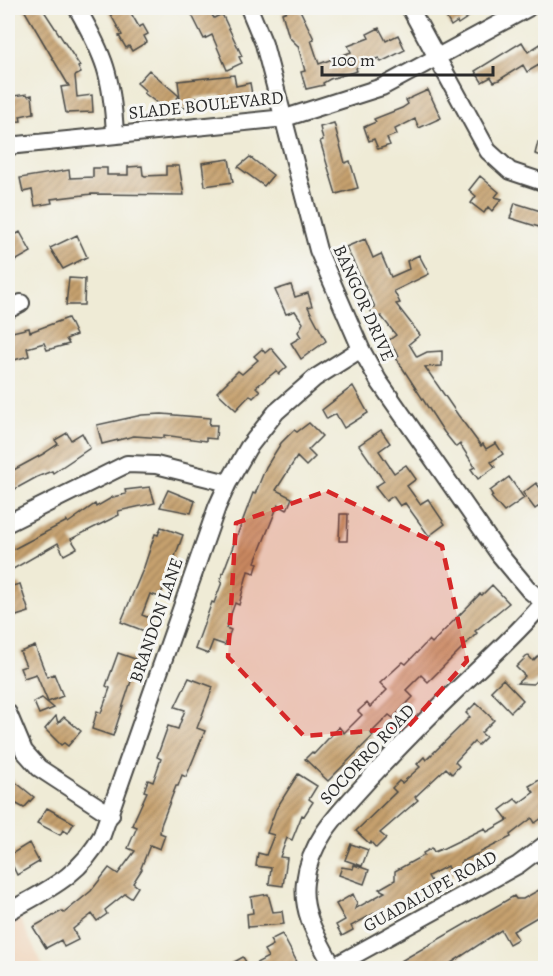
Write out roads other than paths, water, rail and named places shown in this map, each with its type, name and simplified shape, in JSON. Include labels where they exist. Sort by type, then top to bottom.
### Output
[{"type":"street","points":[[77,8],[100,49],[108,70],[115,134]]},
{"type":"street","name":"BANGOR DRIVE","points":[[249,8],[264,44],[318,250],[361,349],[378,380],[499,554],[514,574],[545,603]]},
{"type":"street","points":[[410,8],[488,151],[510,171],[546,183]]},
{"type":"street","name":"SLADE BOULEVARD","points":[[8,146],[285,118],[382,87],[528,8]]},
{"type":"street","name":"BRANDON LANE","points":[[8,912],[70,876],[91,855],[111,815],[213,518],[228,483],[248,447],[276,412],[315,378],[361,349]]},
{"type":"street","points":[[8,523],[127,464],[156,465],[228,483]]},
{"type":"street","name":"SOCORRO ROAD","points":[[332,968],[306,911],[305,882],[315,846],[328,825],[392,755],[466,680],[521,630],[545,603]]},
{"type":"street","points":[[8,713],[24,751],[39,768],[111,815]]},
{"type":"street","name":"GUADALUPE ROAD","points":[[332,968],[519,865],[546,844]]}]
